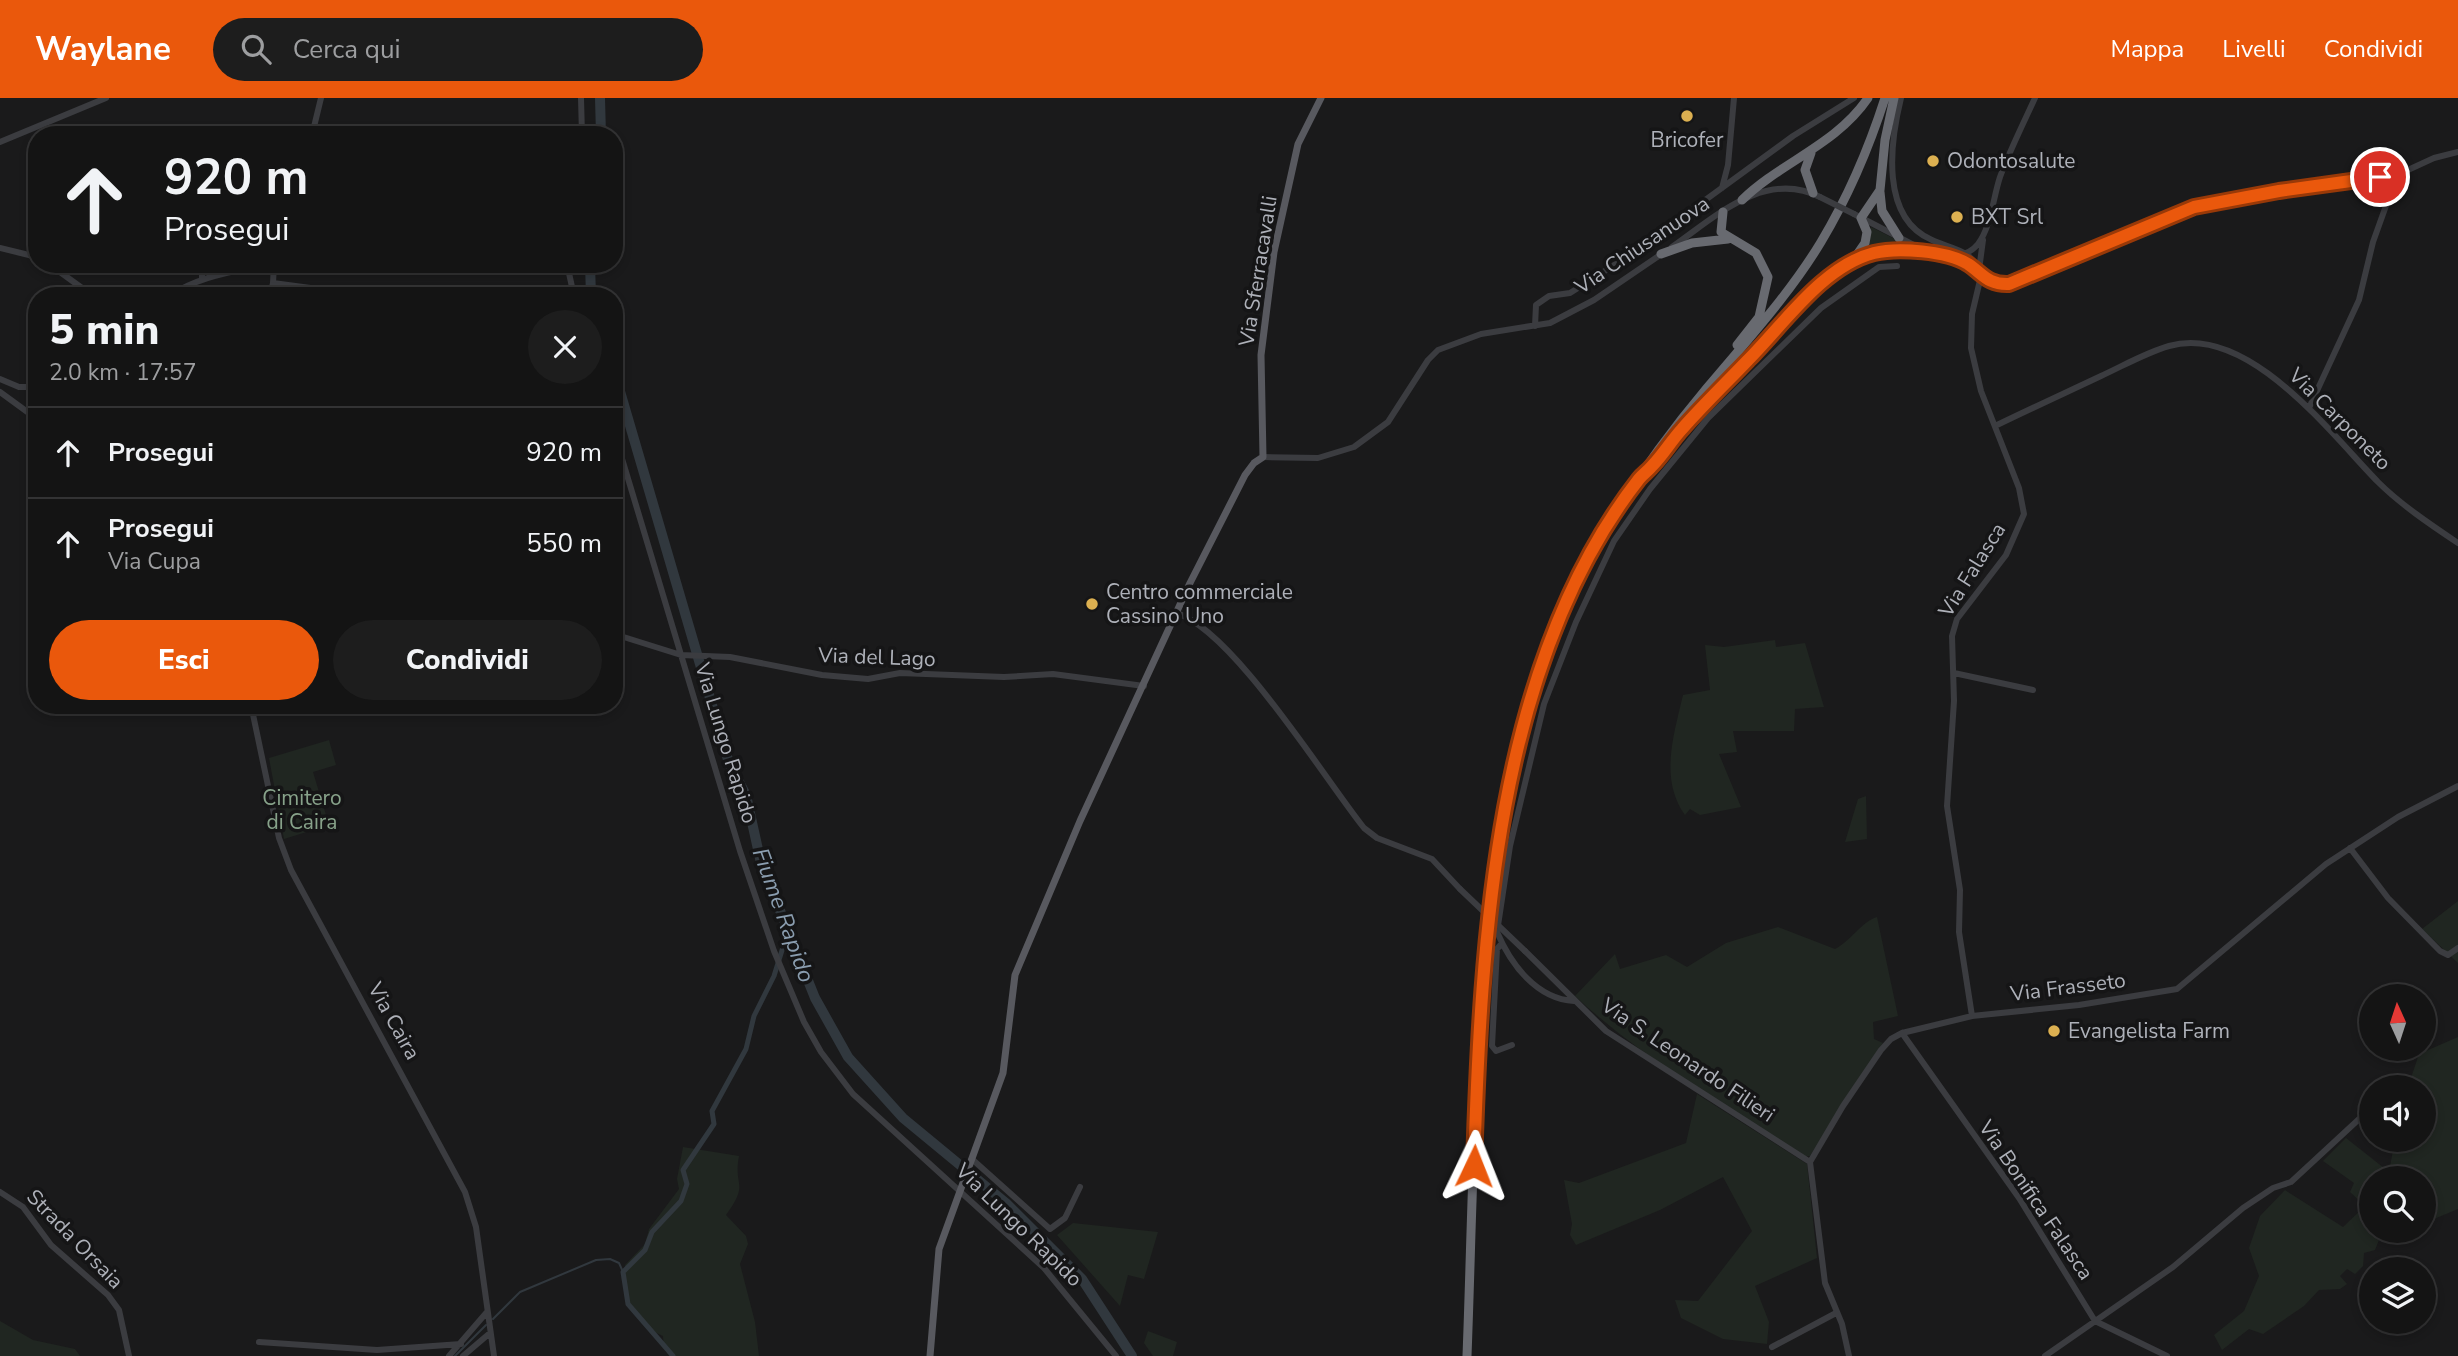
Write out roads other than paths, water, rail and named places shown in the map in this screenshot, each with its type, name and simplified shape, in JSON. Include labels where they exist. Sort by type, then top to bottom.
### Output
[{"type":"highway","points":[[1742,200],[1850,121],[1867,98]]},
{"type":"highway","points":[[1467,1356],[1484,951],[1513,775],[1529,709],[1567,603],[1591,555],[1641,476],[1682,419],[1762,323],[1820,242],[1850,187],[1885,98]]},
{"type":"highway","points":[[1894,98],[1885,140],[1880,190],[1882,211],[1899,238]]},
{"type":"highway","points":[[1812,151],[1805,170],[1817,195]]},
{"type":"highway","points":[[1641,476],[1697,412],[1807,299],[1854,259],[1867,236],[1857,216],[1880,190]]},
{"type":"highway","points":[[1682,419],[1693,400],[1759,317],[1766,297],[1768,277],[1764,263],[1756,253],[1728,239],[1721,232],[1723,212]]},
{"type":"highway","points":[[1661,254],[1692,243],[1728,239]]},
{"type":"highway","points":[[1854,259],[1892,250],[1926,252]]},
{"type":"main road","name":"Via Sferracavalli","points":[[1264,457],[1261,355],[1274,252],[1298,144],[1321,98]]},
{"type":"main road","points":[[930,1356],[937,1257],[1003,1073],[1015,975],[1076,830],[1176,613],[1245,475],[1264,457]]},
{"type":"street","points":[[39,126],[106,98]]},
{"type":"street","points":[[314,126],[321,98]]},
{"type":"street","points":[[581,98],[582,126]]},
{"type":"street","points":[[1722,188],[1728,165],[1734,98]]},
{"type":"street","points":[[1535,326],[1536,304],[1549,296],[1570,293],[1581,287],[1793,136],[1854,98]]},
{"type":"street","points":[[1901,98],[1893,139],[1899,206],[1912,228],[1934,242],[1974,260],[1980,274]]},
{"type":"street","name":"Via Falasca","points":[[1972,1016],[1959,932],[1960,890],[1947,806],[1954,673],[1952,636],[1957,619],[2006,555],[2024,514],[2019,488],[1981,391],[1971,348],[1972,314],[1984,233],[2000,178],[2035,98]]},
{"type":"street","points":[[0,142],[28,130]]},
{"type":"street","points":[[1947,257],[1965,262],[1980,274],[2001,284],[2019,282],[2194,207],[2279,191],[2397,174],[2434,158],[2458,152]]},
{"type":"street","points":[[2309,408],[2359,300],[2373,242],[2397,174]]},
{"type":"street","name":"Via Chiusanuova","points":[[1264,457],[1318,458],[1340,453],[1366,440],[1388,422],[1428,360],[1438,350],[1481,334],[1535,326],[1572,313],[1742,200],[1780,188],[1817,195],[1926,252],[1947,257]]},
{"type":"street","points":[[1947,257],[1965,254],[1975,247],[1984,233]]},
{"type":"street","points":[[0,248],[28,255]]},
{"type":"street","points":[[1574,1001],[1561,1000],[1530,982],[1497,932],[1510,846],[1544,704],[1570,639],[1614,541],[1679,451],[1708,418],[1821,308],[1879,267],[1897,267]]},
{"type":"street","points":[[61,273],[81,287]]},
{"type":"street","points":[[202,273],[202,279]]},
{"type":"street","points":[[186,287],[202,279],[228,273]]},
{"type":"street","points":[[272,287],[274,273]]},
{"type":"street","points":[[273,283],[300,287]]},
{"type":"street","name":"Via Carponeto","points":[[1995,426],[2170,345],[2199,343],[2227,352],[2264,371],[2292,391],[2380,484],[2458,543]]},
{"type":"street","points":[[0,379],[19,387],[28,387]]},
{"type":"street","points":[[0,392],[28,412]]},
{"type":"street","name":"Via Lungo Rapido","points":[[623,460],[685,655],[740,851],[774,951],[821,1052],[853,1094],[1044,1268],[1116,1356]]},
{"type":"street","name":"Via S. Leonardo Filieri","points":[[1176,613],[1192,619],[1251,674],[1364,828],[1387,842],[1423,854],[1606,1031],[1810,1162]]},
{"type":"street","name":"Via del Lago","points":[[623,637],[685,655],[730,657],[822,676],[868,679],[900,673],[1004,677],[1053,674],[1144,686]]},
{"type":"street","points":[[1954,673],[2034,690]]},
{"type":"street","name":"Via Caira","points":[[253,714],[276,826],[291,870],[465,1192],[476,1227],[494,1356]]},
{"type":"street","name":"Via Frasseto","points":[[1810,1162],[1881,1049],[1902,1033],[1972,1016],[2079,1005],[2177,989],[2284,898],[2350,848],[2418,806],[2458,786]]},
{"type":"street","points":[[2350,848],[2388,898],[2440,951],[2448,955],[2458,948]]},
{"type":"street","points":[[1502,943],[1497,949],[1492,1046],[1496,1051],[1512,1045]]},
{"type":"street","name":"Via Bonifica Falasca","points":[[1902,1033],[2019,1198],[2095,1321]]},
{"type":"street","points":[[2045,1356],[2173,1267],[2243,1208],[2273,1188],[2291,1182],[2359,1119]]},
{"type":"street","points":[[1810,1162],[1825,1283],[1842,1324],[1849,1356]]},
{"type":"street","points":[[972,1164],[1050,1229],[1065,1217],[1080,1187]]},
{"type":"street","name":"Strada Orsaia","points":[[0,1192],[23,1207],[51,1245],[108,1296],[119,1310],[128,1356]]},
{"type":"street","points":[[449,1356],[487,1312]]},
{"type":"street","points":[[1772,1347],[1836,1313]]},
{"type":"street","points":[[2095,1321],[2167,1356]]},
{"type":"street","points":[[463,1356],[490,1333]]},
{"type":"street","points":[[259,1342],[377,1350],[461,1344]]},
{"type":"waterway","name":"Fiume Rapido","points":[[600,98],[601,126]]},
{"type":"waterway","name":"Fiume Rapido","points":[[590,273],[591,287]]},
{"type":"waterway","name":"Fiume Rapido","points":[[623,402],[729,763],[746,795],[761,863],[815,998],[848,1057],[903,1118],[1006,1203],[1082,1279],[1132,1356]]},
{"type":"waterway","points":[[673,1356],[628,1304],[623,1272],[645,1250],[652,1232],[681,1201],[687,1184],[683,1170],[714,1124],[712,1111],[746,1049],[754,1016],[774,976],[788,931]]},
{"type":"waterway","points":[[493,1319],[520,1292],[596,1260],[610,1259],[619,1263],[623,1272]]},
{"type":"waterway","points":[[455,1356],[486,1325]]},
{"type":"place","name":"Bricofer","points":[[1687,116]]},
{"type":"place","name":"Odontosalute","points":[[1933,161]]},
{"type":"place","name":"BXT Srl","points":[[1957,217]]},
{"type":"place","name":"Centro commerciale Cassino Uno","points":[[1092,604]]},
{"type":"place","name":"Evangelista Farm","points":[[2054,1031]]},
{"type":"park label","name":"Cimitero di Caira","points":[[302,810]]}]
